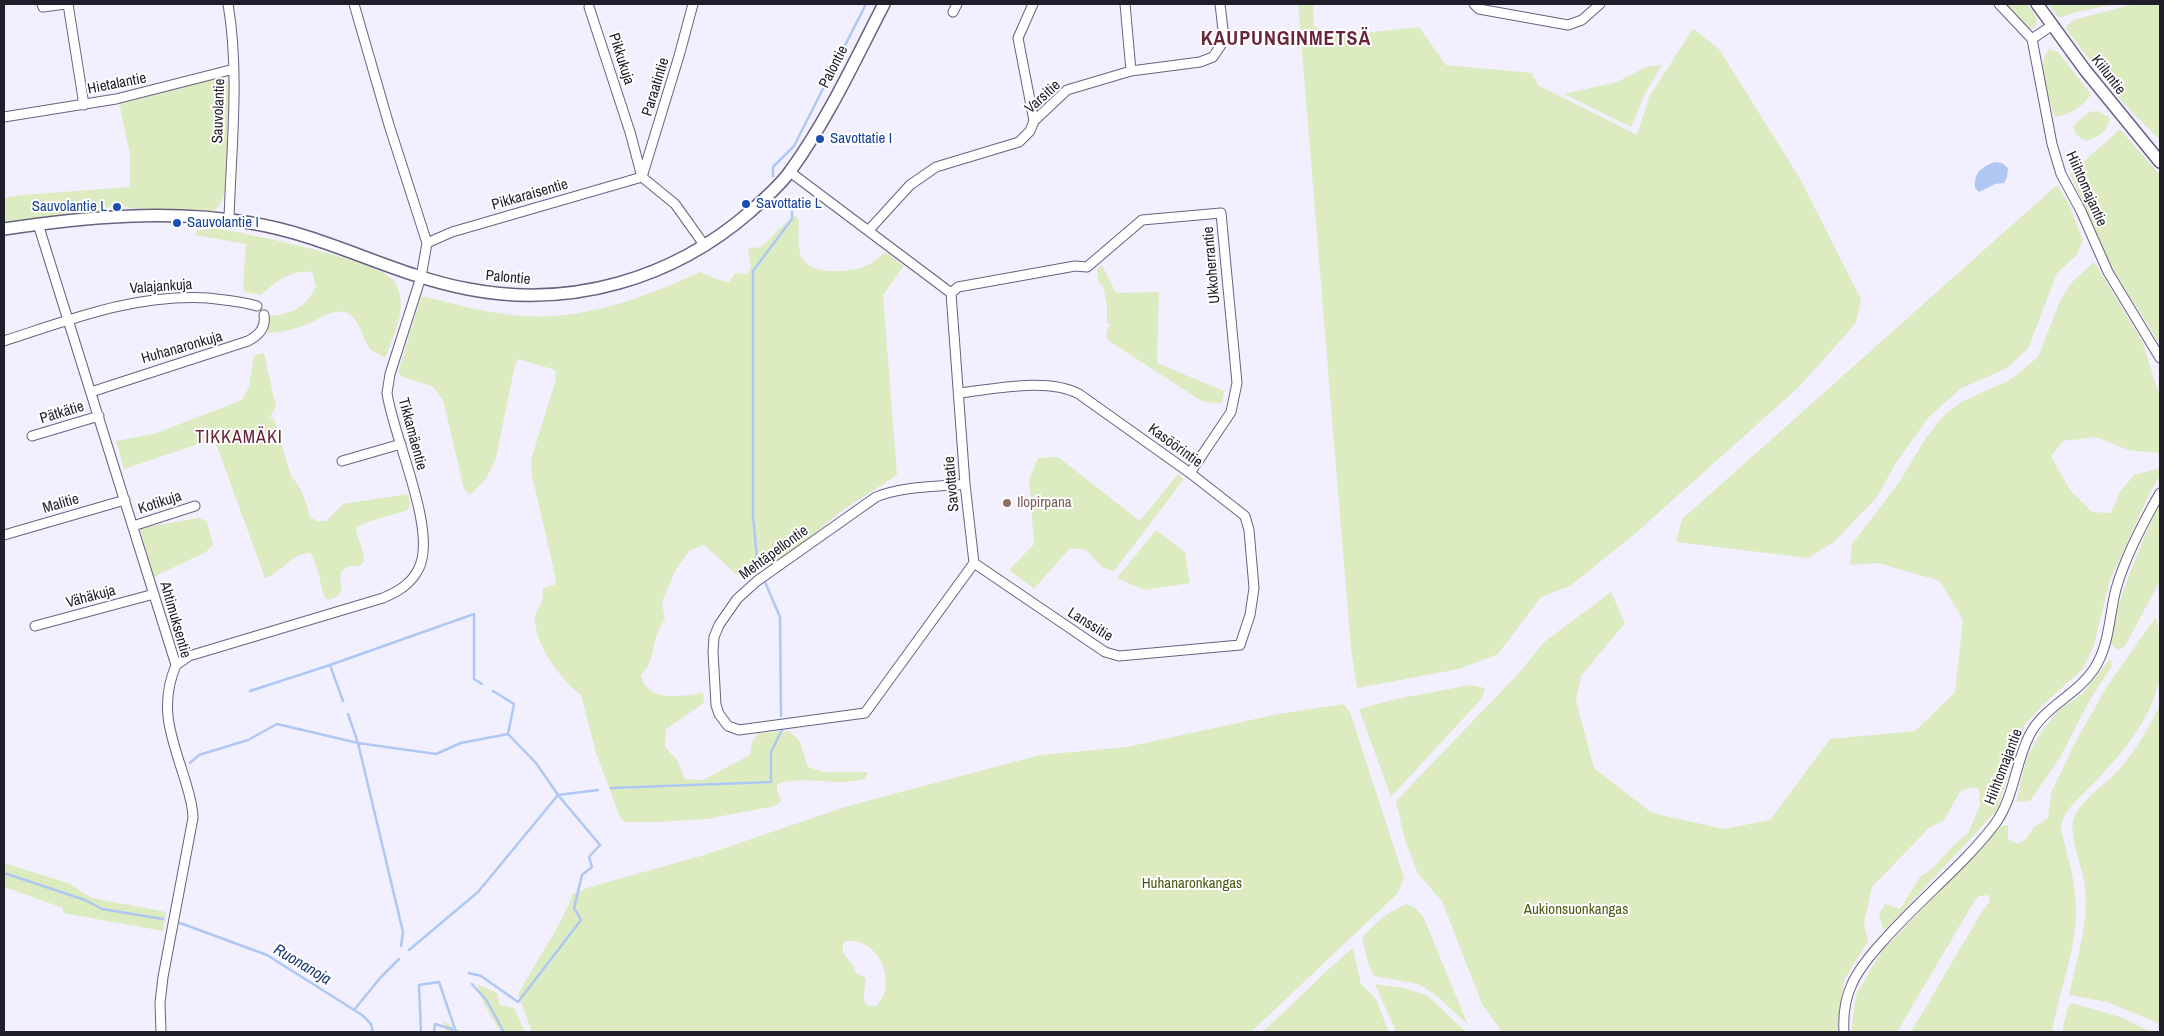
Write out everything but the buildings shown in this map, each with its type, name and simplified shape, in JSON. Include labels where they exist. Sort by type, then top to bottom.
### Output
[{"type":"street","points":[[42,4],[43,7],[67,4],[84,105]]},
{"type":"street","name":"Sauvolantie","points":[[228,4],[232,25],[234,70],[229,220]]},
{"type":"street","name":"Tikkamäentie","points":[[176,665],[189,656],[383,598],[405,586],[419,570],[423,560],[423,526],[388,403],[388,383],[421,276],[426,244],[354,4]]},
{"type":"street","name":"Paraatintie","points":[[642,177],[693,4]]},
{"type":"street","name":"Palontie","points":[[4,229],[123,216],[191,217],[229,220],[277,228],[322,241],[421,276],[467,289],[530,296],[567,294],[611,286],[633,280],[676,262],[704,246],[736,223],[781,183],[821,123],[884,4]]},
{"type":"street","points":[[1031,4],[1018,38],[1034,121]]},
{"type":"street","points":[[1125,4],[1131,71]]},
{"type":"street","name":"Varsitie","points":[[869,230],[910,185],[936,167],[1019,142],[1030,131],[1034,121],[1067,90],[1131,71],[1200,62],[1213,56],[1221,45],[1223,30],[1220,4]]},
{"type":"street","points":[[1474,4],[1479,10],[1568,25],[1582,20],[1600,4]]},
{"type":"street","points":[[1999,4],[2032,39],[2051,26]]},
{"type":"street","name":"Kiiluntie","points":[[2037,4],[2051,26],[2096,84],[2160,162]]},
{"type":"street","name":"Pikkukuja","points":[[589,7],[630,132],[642,177]]},
{"type":"street","name":"Hiihtomajantie","points":[[2032,39],[2052,144],[2061,174],[2081,211],[2108,272],[2160,358]]},
{"type":"street","name":"Hietalantie","points":[[4,117],[84,105],[153,91],[234,70]]},
{"type":"street","points":[[790,172],[951,293]]},
{"type":"street","points":[[642,177],[675,204],[704,246]]},
{"type":"street","name":"Pikkaraisentie","points":[[426,244],[452,232],[642,177]]},
{"type":"street","name":"Ukkoherrantie","points":[[951,293],[958,287],[1075,266],[1086,267],[1142,220],[1221,213],[1237,383],[1231,412],[1190,473]]},
{"type":"street","name":"Ahtimuksentie","points":[[38,224],[176,665],[168,687],[166,706],[169,729],[190,799],[193,818],[163,977],[160,1003],[160,1032]]},
{"type":"street","name":"Savottatie","points":[[951,293],[960,392],[965,484],[974,563]]},
{"type":"street","name":"Valajankuja","points":[[4,341],[68,320],[139,301],[187,297],[222,299],[257,306]]},
{"type":"street","name":"Huhanaronkuja","points":[[91,392],[248,342],[257,336],[263,328],[264,315]]},
{"type":"street","name":"Kasöörintie","points":[[960,392],[1034,386],[1069,389],[1190,473],[1245,516],[1249,530],[1254,588],[1250,615],[1240,645]]},
{"type":"street","name":"Pätkätie","points":[[32,436],[99,416]]},
{"type":"street","points":[[342,461],[401,444]]},
{"type":"street","name":"Mehtäpellontie","points":[[965,484],[908,489],[876,497],[757,581],[737,599],[714,638],[716,705],[719,714],[728,726],[739,730],[865,713],[974,563]]},
{"type":"street","name":"Hiihtomajantie","points":[[1844,1032],[1843,1022],[1848,996],[1858,973],[1900,922],[1965,857],[1994,824],[2007,803],[2029,735],[2038,721],[2094,669],[2105,645],[2120,576],[2160,493]]},
{"type":"street","name":"Malitie","points":[[4,535],[125,500]]},
{"type":"street","name":"Kotikuja","points":[[133,526],[194,506]]},
{"type":"street","name":"Lanssitie","points":[[974,563],[1104,652],[1119,656],[1240,645]]},
{"type":"street","name":"Vähäkuja","points":[[35,626],[154,594]]},
{"type":"green space","points":[[1298,4],[1313,4],[1314,26],[1337,36],[1419,27],[1446,65],[1532,73],[1538,85],[1637,135],[1649,97],[1693,29],[1719,49],[1799,177],[1861,299],[1856,323],[1800,386],[1636,533],[1570,586],[1541,597],[1498,654],[1459,669],[1357,688],[1351,650]]},
{"type":"green space","points":[[2005,4],[2027,4],[2037,19],[2036,26],[2031,29],[2025,27]]},
{"type":"green space","points":[[2048,4],[2116,4],[2073,13],[2059,18]]},
{"type":"green space","points":[[2134,4],[2160,4],[2160,140],[2124,104],[2065,28],[2073,20]]},
{"type":"green space","points":[[2049,49],[2058,52],[2091,94],[2075,110],[2055,117],[2043,73],[2045,57]]},
{"type":"green space","points":[[1662,65],[1645,94],[1631,127],[1564,94],[1617,82],[1646,67]]},
{"type":"green space","points":[[217,79],[228,81],[230,89],[225,189],[221,203],[216,209],[209,213],[139,210],[114,206],[86,214],[4,223],[4,198],[130,187],[130,155],[119,102]]},
{"type":"green space","points":[[2098,111],[2110,118],[2105,130],[2098,136],[2086,141],[2076,135],[2073,126],[2089,112]]},
{"type":"green space","points":[[2120,129],[2160,175],[2160,344],[2110,265],[2070,174]]},
{"type":"green space","points":[[2057,185],[2069,204],[2083,240],[2077,255],[2057,273],[2028,349],[2007,368],[1960,389],[1929,417],[1895,464],[1878,496],[1834,542],[1808,558],[1676,542],[1682,519]]},
{"type":"green space","points":[[795,216],[799,220],[800,253],[805,262],[811,266],[827,271],[846,271],[870,264],[885,252],[904,266],[883,295],[897,475],[840,512],[791,553],[771,566],[765,565],[751,576],[737,575],[704,545],[690,550],[676,569],[662,602],[665,620],[657,634],[649,663],[641,675],[644,684],[657,694],[675,696],[703,693],[704,703],[666,729],[665,747],[677,760],[685,779],[703,780],[750,755],[752,742],[758,733],[789,731],[799,740],[808,767],[824,772],[868,772],[865,779],[850,781],[801,780],[777,784],[781,801],[775,806],[707,819],[625,822],[620,817],[596,753],[581,695],[557,671],[544,649],[536,627],[535,615],[542,602],[543,588],[554,585],[556,579],[532,476],[531,460],[556,379],[555,370],[518,359],[515,365],[496,458],[486,479],[470,495],[464,489],[443,400],[432,386],[402,377],[398,372],[421,297],[499,313],[547,316],[570,314],[615,305],[658,290],[700,272],[729,282],[735,273],[747,274],[751,267],[748,250],[751,247],[759,248]]},
{"type":"green space","points":[[212,228],[251,235],[338,256],[364,264],[383,273],[394,281],[399,290],[401,309],[385,358],[371,350],[353,317],[343,312],[332,313],[292,329],[268,333],[269,316],[285,314],[297,309],[312,294],[316,287],[312,272],[290,275],[272,285],[261,295],[245,292],[243,286],[246,244],[195,235],[196,231]]},
{"type":"green space","name":"Aukionsuonkangas","points":[[2094,262],[2142,341],[2160,397],[2160,453],[2128,450],[2096,437],[2063,441],[2051,456],[2070,490],[2092,512],[2111,513],[2120,492],[2134,475],[2160,468],[2160,475],[2110,580],[2094,645],[2083,669],[2046,702],[2025,724],[1998,809],[1887,928],[1883,929],[1879,914],[1885,904],[1900,909],[1920,877],[1932,869],[1968,833],[1980,806],[1979,789],[1970,787],[1960,792],[1944,820],[1929,828],[1872,887],[1864,923],[1868,941],[1844,980],[1837,1032],[1502,1032],[1482,1004],[1442,901],[1418,874],[1405,840],[1396,801],[1518,674],[1544,642],[1611,592],[1625,623],[1581,676],[1576,700],[1594,768],[1652,813],[1724,829],[1770,820],[1830,739],[1915,731],[1955,692],[1963,620],[1940,581],[1878,563],[1850,565],[1852,544],[1900,481],[1925,439],[1945,414],[1963,401],[2010,380],[2038,357],[2060,301],[2071,283]]},
{"type":"green space","points":[[1102,265],[1116,293],[1159,292],[1157,363],[1224,391],[1222,403],[1203,402],[1109,341],[1106,336],[1108,327],[1112,325],[1107,323],[1107,305],[1103,285],[1099,284],[1097,269]]},
{"type":"green space","points":[[264,353],[276,407],[270,417],[274,419],[291,476],[301,490],[310,517],[317,521],[326,521],[343,504],[408,494],[410,504],[408,510],[367,522],[356,528],[364,561],[360,566],[349,566],[341,572],[340,581],[342,589],[338,596],[329,600],[325,598],[317,568],[310,553],[297,556],[277,572],[265,578],[215,441],[210,440],[124,469],[116,441],[154,434],[242,400],[249,387],[254,355]]},
{"type":"green space","points":[[1058,457],[1140,521],[1178,474],[1184,479],[1114,571],[1102,567],[1086,550],[1070,548],[1034,589],[1009,570],[1034,544],[1029,480],[1038,458]]},
{"type":"green space","points":[[2160,504],[2160,581],[2125,646],[2118,650],[2111,641],[2112,630],[2139,550]]},
{"type":"green space","points":[[199,518],[207,521],[213,545],[206,552],[153,577],[140,528]]},
{"type":"green space","points":[[1156,530],[1185,552],[1190,583],[1144,590],[1117,578]]},
{"type":"green space","points":[[2155,618],[2157,620],[2160,644],[2161,669],[2158,685],[2147,714],[2122,752],[2072,806],[2062,823],[2061,829],[2074,888],[2076,923],[2071,954],[2052,1032],[1911,1032],[1981,913],[1990,901],[1988,895],[1979,896],[1975,900],[1897,1032],[1851,1032],[1856,995],[1881,952],[2001,826],[2008,825],[2008,839],[2018,844],[2026,839],[2033,828],[2048,818],[2051,793],[2075,743],[2106,688]]},
{"type":"green space","points":[[2110,659],[2112,666],[2091,698],[2059,759],[2030,801],[2016,802],[2027,757],[2041,732],[2060,709],[2082,694]]},
{"type":"green space","points":[[1470,685],[1485,688],[1482,698],[1391,797],[1359,709],[1396,699]]},
{"type":"green space","name":"Huhanaronkangas","points":[[1344,704],[1350,712],[1404,878],[1397,894],[1251,1032],[532,1032],[518,995],[561,921],[573,894],[587,888],[704,855],[848,806],[1040,755],[1127,747],[1278,714]],"holes":[[[846,941],[858,942],[868,946],[882,964],[886,986],[883,997],[876,1006],[870,1006],[864,1001],[866,978],[856,973],[854,966],[843,953],[843,944]]]},
{"type":"green space","points":[[2160,705],[2160,1024],[2107,1002],[2069,995],[2082,941],[2086,900],[2084,878],[2072,830],[2075,815],[2079,808],[2128,759],[2143,737]]},
{"type":"green space","points":[[4,863],[68,883],[92,898],[166,912],[163,931],[63,913],[63,908],[4,887]]},
{"type":"green space","points":[[1407,904],[1415,908],[1424,918],[1468,1025],[1436,995],[1418,984],[1374,976],[1368,963],[1362,937],[1377,922]]},
{"type":"green space","points":[[1353,948],[1361,984],[1376,999],[1389,1032],[1262,1032],[1330,968]]},
{"type":"green space","points":[[477,984],[497,993],[500,1005],[514,1008],[525,1032],[500,1032],[483,1002]]},
{"type":"green space","points":[[1375,984],[1405,988],[1428,996],[1466,1032],[1396,1032]]},
{"type":"green space","points":[[2071,1003],[2121,1017],[2151,1032],[2062,1032],[2067,1010]]},
{"type":"green space","points":[[443,1021],[462,1032],[446,1032]]},
{"type":"water","points":[[1994,162],[2002,163],[2008,168],[2004,183],[1995,184],[1979,192],[1975,188],[1977,175],[1985,166]]},
{"type":"waterway","points":[[773,176],[773,167],[794,146],[866,4]]},
{"type":"waterway","points":[[760,569],[757,559],[753,516],[753,271],[792,219],[792,212]]},
{"type":"waterway","points":[[765,582],[780,617],[781,716]]},
{"type":"waterway","points":[[250,691],[474,614],[474,679],[482,684]]},
{"type":"waterway","points":[[330,665],[343,701]]},
{"type":"waterway","points":[[469,973],[481,976],[518,1002],[581,920],[574,908],[582,875],[592,867],[589,857],[600,845],[558,795],[536,763],[508,734],[514,704],[493,691]]},
{"type":"waterway","points":[[348,714],[358,743],[403,932],[401,946]]},
{"type":"waterway","points":[[190,763],[199,755],[248,740],[277,724],[358,743],[436,754],[461,743],[508,734]]},
{"type":"waterway","points":[[611,788],[771,782],[771,752],[782,730]]},
{"type":"waterway","points":[[409,950],[478,892],[558,795],[598,790]]},
{"type":"waterway","name":"Ruonanoja","points":[[4,873],[85,900],[102,909],[163,919]]},
{"type":"waterway","name":"Ruonanoja","points":[[180,923],[267,955],[362,1015],[371,1024],[373,1032]]},
{"type":"waterway","points":[[354,1010],[380,978],[399,959]]},
{"type":"waterway","points":[[421,1032],[419,985],[439,982],[456,1032]]},
{"type":"waterway","points":[[472,984],[487,1001],[504,1032]]},
{"type":"waterway","points":[[434,1032],[435,1024],[452,1029],[452,1032]]},
{"type":"place","name":"Savottatie I","points":[[820,139]]},
{"type":"place","name":"Savottatie L","points":[[746,204]]},
{"type":"place","name":"Sauvolantie L","points":[[117,207]]},
{"type":"place","name":"Sauvolantie I","points":[[177,223]]},
{"type":"place","name":"Ilopirpana","points":[[1007,503]]},
{"type":"district","name":"KAUPUNGINMETSÄ","points":[[1286,40]]},
{"type":"district","name":"TIKKAMÄKI","points":[[239,438]]}]
